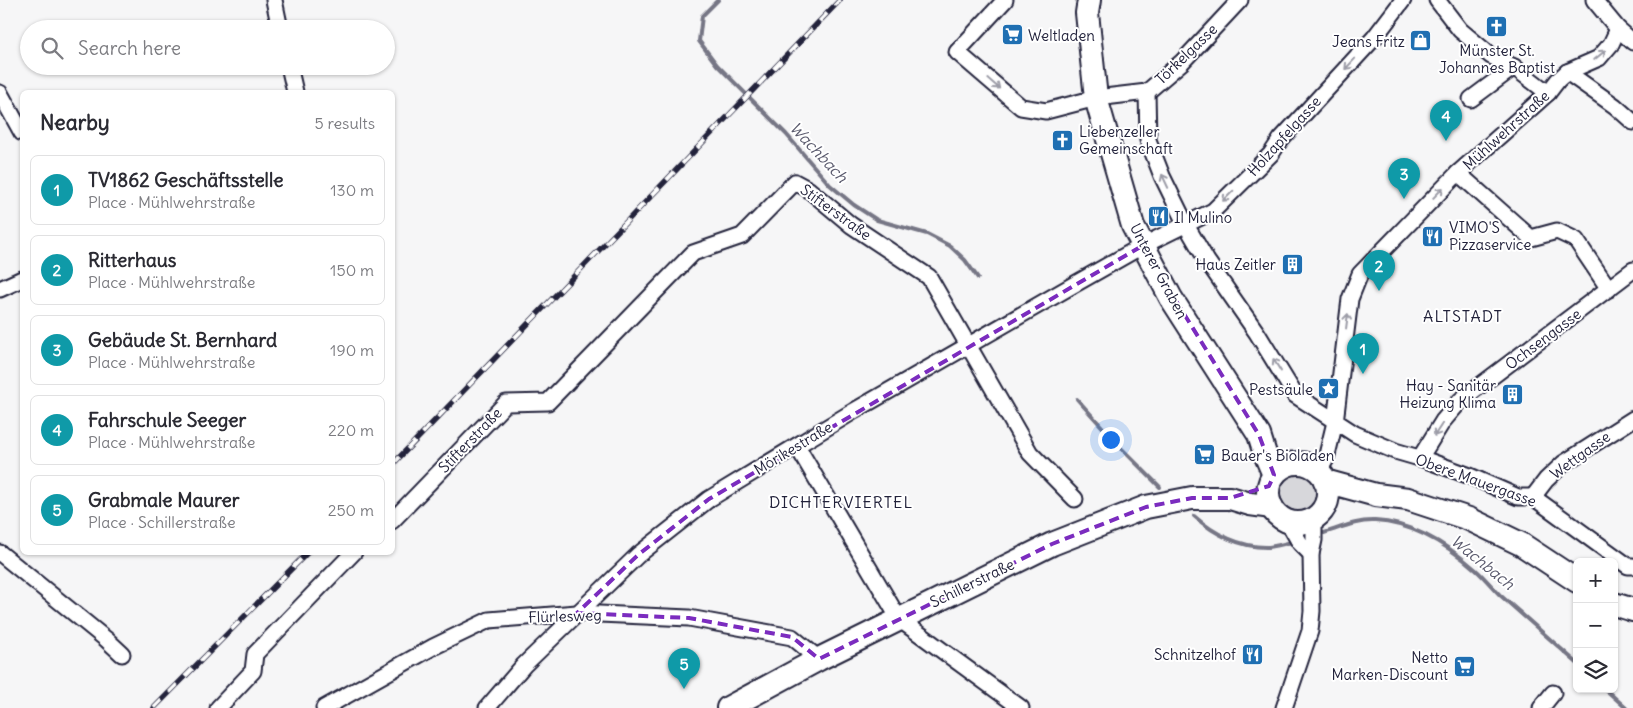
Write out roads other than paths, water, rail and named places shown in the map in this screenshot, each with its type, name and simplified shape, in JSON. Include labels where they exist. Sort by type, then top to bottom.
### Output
[{"type":"street","points":[[274,0],[278,20]]},
{"type":"street","name":"Törkelgasse","points":[[1005,0],[957,52],[1021,108],[1046,111],[1096,98],[1147,92],[1182,62],[1240,0]]},
{"type":"street","name":"Unterer Graben","points":[[1089,0],[1087,13],[1096,98],[1133,226],[1171,298],[1259,435],[1276,497]]},
{"type":"street","name":"Holzapfelgasse","points":[[1142,246],[1213,211],[1271,154],[1281,140],[1374,38],[1403,0]]},
{"type":"street","points":[[1437,0],[1460,30],[1492,56],[1514,68],[1548,93]]},
{"type":"street","points":[[1594,0],[1618,29],[1633,42]]},
{"type":"street","name":"Mühlwehrstraße","points":[[1322,476],[1335,422],[1350,299],[1360,274],[1458,173],[1548,93],[1558,80],[1567,72],[1599,58],[1611,44],[1618,29]]},
{"type":"street","points":[[1471,99],[1514,68]]},
{"type":"street","points":[[1567,72],[1615,106],[1633,122]]},
{"type":"street","points":[[291,75],[295,90]]},
{"type":"street","name":"Obere Mauergasse","points":[[1147,92],[1148,140],[1162,176],[1186,225],[1207,261],[1257,333],[1295,395],[1355,434],[1395,451],[1470,476],[1518,496],[1533,497],[1628,566],[1633,566]]},
{"type":"street","points":[[0,93],[20,129]]},
{"type":"street","name":"Mühlwehrstraße","points":[[1458,173],[1531,238],[1557,232],[1576,240],[1609,288]]},
{"type":"street","name":"Stifterstraße","points":[[395,518],[506,403],[548,402],[693,253],[742,236],[795,182],[808,189],[851,225],[929,276],[1030,453],[1075,499]]},
{"type":"street","name":"Mörikestraße","points":[[487,708],[524,665],[576,613],[638,555],[709,499],[969,345],[1142,246]]},
{"type":"street","name":"Ochsengasse","points":[[1420,458],[1444,421],[1461,400],[1633,270]]},
{"type":"street","points":[[0,290],[20,280]]},
{"type":"street","name":"Wettgasse","points":[[1533,497],[1546,480],[1564,463],[1633,418]]},
{"type":"street","name":"Unterer Graben","points":[[1259,435],[1295,463]]},
{"type":"street","points":[[797,446],[899,619],[1021,708]]},
{"type":"street","points":[[1284,708],[1310,631],[1312,612],[1311,554],[1320,512],[1328,498],[1328,489],[1322,476],[1312,466],[1295,463],[1280,469],[1276,497],[1300,543],[1311,554]]},
{"type":"street","points":[[1322,476],[1376,495],[1408,499],[1469,519],[1521,544],[1573,578]]},
{"type":"street","name":"Schillerstraße","points":[[728,708],[819,659],[1052,544],[1146,507],[1192,498],[1230,498],[1248,490],[1276,497]]},
{"type":"street","points":[[1276,497],[1297,523],[1306,522],[1320,512],[1376,495]]},
{"type":"street","points":[[0,553],[122,654]]},
{"type":"street","points":[[218,708],[253,670],[255,654],[351,555]]},
{"type":"street","points":[[1618,605],[1633,610]]},
{"type":"street","name":"Flürlesweg","points":[[324,708],[433,647],[489,620],[576,613],[689,618],[792,637],[819,659]]},
{"type":"street","points":[[1540,708],[1554,693]]},
{"type":"waterway","name":"Wachbach","points":[[718,0],[702,16],[699,41],[717,65],[786,134],[830,185],[854,205],[877,220],[927,234],[950,246],[965,260],[978,278]]},
{"type":"waterway","name":"Wachbach","points":[[1077,399],[1123,450],[1160,487]]},
{"type":"waterway","name":"Wachbach","points":[[1194,516],[1210,529],[1228,539],[1248,545],[1269,547],[1292,542]]},
{"type":"waterway","name":"Wachbach","points":[[1324,533],[1356,523],[1375,521],[1403,526],[1430,537],[1454,552],[1476,570],[1500,595],[1573,659]]},
{"type":"waterway","name":"Wachbach","points":[[1609,693],[1626,708]]},
{"type":"railway","points":[[395,462],[840,0]]},
{"type":"railway","points":[[154,708],[305,555]]},
{"type":"place","name":"Münster St. Johannes Baptist","points":[[1497,27]]},
{"type":"place","name":"Weltladen","points":[[1012,35]]},
{"type":"place","name":"Jeans Fritz","points":[[1421,41]]},
{"type":"place","name":"Liebenzeller Gemeinschaft","points":[[1063,140]]},
{"type":"place","name":"Fahrschule Seeger","points":[[1446,141]]},
{"type":"place","name":"Gebäude St. Bernhard","points":[[1404,199]]},
{"type":"place","name":"Il Mulino","points":[[1158,217]]},
{"type":"place","name":"VIMO'S Pizzaservice","points":[[1433,236]]},
{"type":"place","name":"Haus Zeitler","points":[[1292,264]]},
{"type":"place","name":"Ritterhaus","points":[[1379,291]]},
{"type":"place","name":"TV1862 Geschäftsstelle","points":[[1363,374]]},
{"type":"place","name":"Pestsäule","points":[[1329,389]]},
{"type":"place","name":"Hay - Sanitär Heizung Klima","points":[[1512,394]]},
{"type":"place","name":"Bauer's Bioladen","points":[[1205,455]]},
{"type":"place","name":"Schnitzelhof","points":[[1252,654]]},
{"type":"place","name":"Netto Marken-Discount","points":[[1464,666]]},
{"type":"place","name":"Grabmale Maurer","points":[[684,689]]},
{"type":"district","name":"ALTSTADT","points":[[1463,316]]},
{"type":"district","name":"DICHTERVIERTEL","points":[[841,502]]}]
